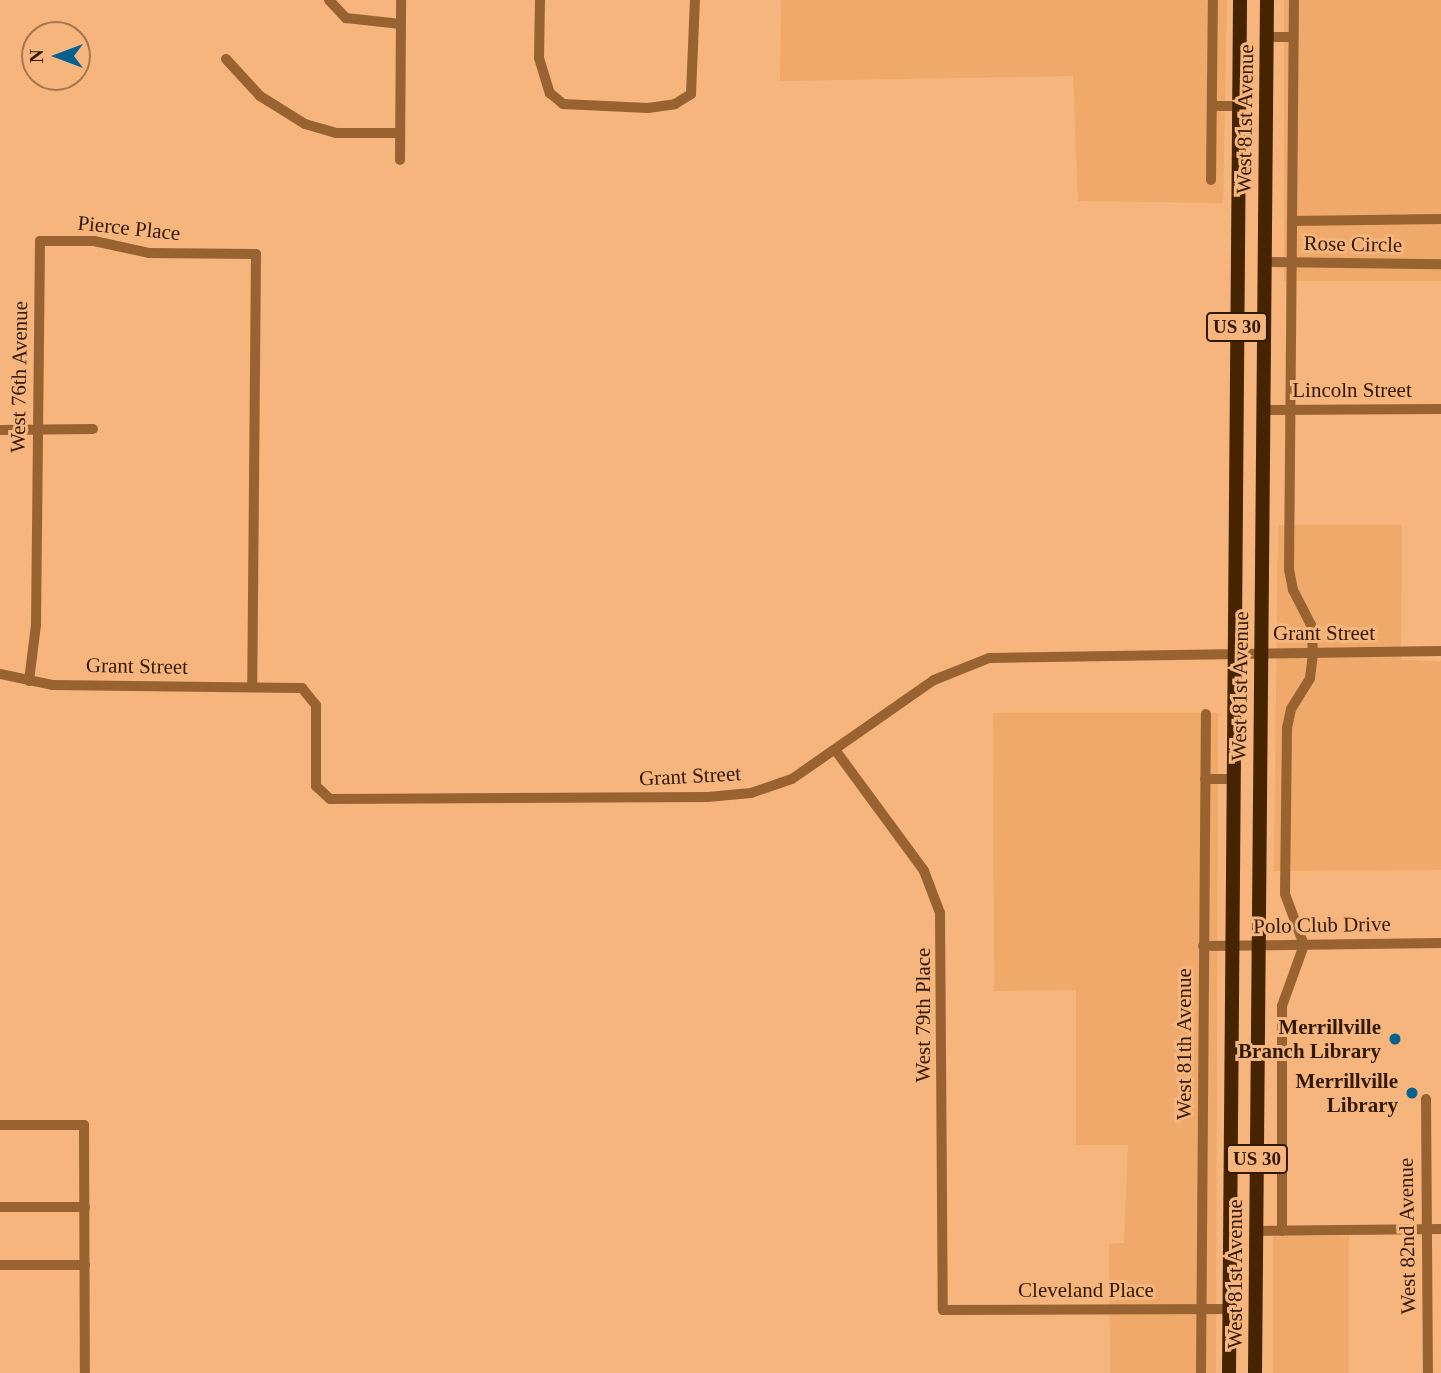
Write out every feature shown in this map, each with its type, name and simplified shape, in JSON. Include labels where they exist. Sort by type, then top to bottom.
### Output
[{"type":"main road","name":"West 81st Avenue","points":[[1229,1373],[1240,0]]},
{"type":"main road","name":"West 81st Avenue","points":[[1255,1373],[1267,0]]},
{"type":"street","points":[[330,0],[345,18],[401,24]]},
{"type":"street","points":[[400,160],[401,0]]},
{"type":"street","points":[[540,0],[539,58],[550,93],[563,104],[649,108],[675,104],[691,94],[695,0]]},
{"type":"street","points":[[1211,180],[1213,0]]},
{"type":"street","points":[[1282,1231],[1282,1006],[1304,944],[1285,894],[1287,728],[1291,709],[1310,678],[1313,652],[1311,625],[1289,576],[1294,0]]},
{"type":"street","points":[[1267,37],[1293,37]]},
{"type":"street","points":[[226,59],[260,96],[305,124],[336,133],[400,133]]},
{"type":"street","points":[[1212,106],[1239,106]]},
{"type":"street","name":"Rose Circle","points":[[1292,221],[1441,219]]},
{"type":"street","name":"Pierce Place","points":[[40,241],[101,242],[149,253],[256,254],[252,687]]},
{"type":"street","name":"West 76th Avenue","points":[[29,681],[36,625],[40,241]]},
{"type":"street","name":"Rose Circle","points":[[1265,262],[1441,264]]},
{"type":"street","name":"Lincoln Street","points":[[1264,410],[1441,409]]},
{"type":"street","points":[[0,430],[93,429]]},
{"type":"street","name":"Grant Street","points":[[0,674],[29,681],[299,687],[312,696],[316,709],[316,786],[321,796],[330,799],[708,797],[751,793],[792,779],[836,751],[934,680],[978,661],[1441,651]]},
{"type":"street","name":"West 81th Avenue","points":[[1201,1373],[1206,714]]},
{"type":"street","name":"West 79th Place","points":[[836,751],[924,871],[940,913],[943,1310]]},
{"type":"street","points":[[1205,779],[1233,779]]},
{"type":"street","name":"Polo Club Drive","points":[[1203,946],[1441,943]]},
{"type":"street","name":"West 82nd Avenue","points":[[1426,1099],[1428,1373]]},
{"type":"street","points":[[0,1125],[84,1125],[85,1373]]},
{"type":"street","points":[[0,1208],[85,1207]]},
{"type":"street","points":[[1257,1231],[1441,1229]]},
{"type":"street","points":[[0,1265],[85,1265]]},
{"type":"street","name":"Cleveland Place","points":[[943,1310],[1229,1309]]},
{"type":"shaded area","points":[[781,0],[1227,0],[1223,203],[1078,201],[1073,76],[780,81]]},
{"type":"shaded area","points":[[1284,0],[1441,0],[1441,281],[1284,281]]},
{"type":"shaded area","points":[[1278,525],[1402,525],[1401,660],[1441,661],[1441,870],[1274,871]]},
{"type":"shaded area","points":[[993,713],[1218,713],[1216,1373],[1110,1373],[1109,1244],[1124,1243],[1128,1145],[1076,1145],[1076,990],[994,991]]},
{"type":"shaded area","points":[[1273,1236],[1349,1236],[1349,1373],[1273,1373]]},
{"type":"place","name":"Merrillville Branch Library","points":[[1395,1039]]},
{"type":"place","name":"Merrillville Library","points":[[1412,1093]]}]
